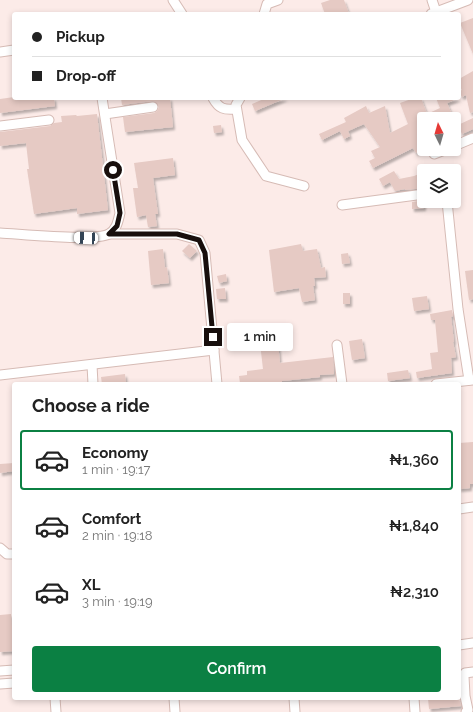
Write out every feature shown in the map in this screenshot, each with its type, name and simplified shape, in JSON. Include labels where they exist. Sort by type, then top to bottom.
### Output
[{"type":"street","points":[[173,0],[181,12]]},
{"type":"street","points":[[264,12],[265,2],[278,0]]},
{"type":"street","points":[[432,0],[435,12]]},
{"type":"street","points":[[437,12],[455,2],[468,0]]},
{"type":"street","points":[[0,52],[12,50]]},
{"type":"street","points":[[102,100],[120,213],[117,226],[109,234]]},
{"type":"street","points":[[214,100],[217,105],[226,110],[236,109]]},
{"type":"street","points":[[239,100],[236,105],[236,109],[242,140],[266,176],[304,186]]},
{"type":"street","points":[[105,114],[153,107]]},
{"type":"street","points":[[0,126],[49,120]]},
{"type":"street","points":[[461,143],[473,138]]},
{"type":"street","points":[[342,205],[417,195]]},
{"type":"street","points":[[447,208],[458,309],[471,380],[454,382]]},
{"type":"street","points":[[0,233],[86,238],[109,234],[177,234],[199,240],[205,253],[217,382]]},
{"type":"street","points":[[337,345],[342,382]]},
{"type":"street","points":[[0,375],[214,350]]},
{"type":"street","points":[[92,365],[93,382]]},
{"type":"street","points":[[461,509],[473,507]]},
{"type":"street","points":[[0,548],[7,554],[12,554]]},
{"type":"street","points":[[461,645],[473,643]]},
{"type":"street","points":[[0,671],[12,670]]},
{"type":"street","points":[[466,712],[468,710],[465,696],[464,676],[465,674],[473,672]]},
{"type":"street","points":[[0,684],[12,683]]},
{"type":"street","points":[[54,700],[56,712]]},
{"type":"street","points":[[174,700],[175,712]]},
{"type":"street","points":[[294,700],[295,712]]},
{"type":"street","points":[[414,700],[415,712]]},
{"type":"building","points":[[330,0],[344,0],[348,12],[324,12],[321,3]]},
{"type":"building","points":[[473,18],[473,54],[461,25],[461,23]]},
{"type":"building","points":[[473,71],[473,112],[470,113],[466,95],[462,97],[461,95],[461,78]]},
{"type":"building","points":[[12,97],[12,100],[54,100],[55,106],[0,113],[0,99]]},
{"type":"building","points":[[121,100],[170,100],[173,127],[125,132],[123,117],[154,113],[159,107],[157,103],[153,101],[122,105]]},
{"type":"building","points":[[261,100],[281,100],[255,111],[252,104]]},
{"type":"building","points":[[408,100],[422,100],[426,112],[417,112],[417,153],[413,148],[373,168],[369,161],[375,158],[371,151],[380,147],[364,124],[348,131],[350,136],[344,139],[340,131],[322,140],[319,134],[346,122],[344,118],[366,106],[369,113],[385,106],[390,133],[408,124],[400,103]]},
{"type":"building","points":[[437,100],[454,100],[447,103],[451,112],[431,112],[440,108]]},
{"type":"building","points":[[97,114],[108,210],[77,214],[77,208],[34,214],[27,169],[29,169],[26,143],[0,146],[0,132],[50,126],[54,123],[62,122],[61,116]]},
{"type":"building","points":[[473,118],[473,129],[462,134],[461,124]]},
{"type":"building","points":[[221,125],[222,132],[214,133],[213,126]]},
{"type":"building","points":[[173,158],[175,175],[153,178],[158,214],[155,214],[157,226],[148,227],[146,215],[137,217],[133,188],[138,188],[134,163]]},
{"type":"building","points":[[394,171],[399,179],[417,175],[417,189],[395,191],[390,182],[383,186],[379,179]]},
{"type":"building","points":[[417,201],[417,208],[424,208],[412,209],[412,202]]},
{"type":"building","points":[[189,244],[197,251],[190,258],[182,251]]},
{"type":"building","points":[[301,244],[303,251],[317,249],[321,268],[325,267],[326,277],[314,278],[315,286],[313,286],[315,300],[302,302],[299,288],[274,292],[269,250]]},
{"type":"building","points":[[163,249],[165,268],[167,267],[169,283],[151,285],[148,251]]},
{"type":"building","points":[[348,253],[350,263],[342,264],[341,254]]},
{"type":"building","points":[[473,270],[473,299],[469,300],[465,271]]},
{"type":"building","points":[[226,274],[227,281],[219,283],[217,276]]},
{"type":"building","points":[[225,288],[226,299],[217,299],[216,289]]},
{"type":"building","points":[[343,293],[350,293],[350,304],[343,304]]},
{"type":"building","points":[[427,296],[429,309],[414,311],[412,298]]},
{"type":"building","points":[[452,310],[453,316],[451,317],[453,342],[456,357],[451,358],[452,373],[417,378],[416,372],[432,369],[430,353],[438,352],[435,320],[431,320],[430,314]]},
{"type":"building","points":[[277,333],[280,363],[333,357],[334,374],[282,382],[240,382],[239,376],[247,375],[247,371],[263,369],[259,334]]},
{"type":"building","points":[[362,339],[365,358],[352,360],[349,341]]},
{"type":"building","points":[[408,370],[410,378],[388,381],[387,373]]},
{"type":"building","points":[[125,374],[126,382],[102,382],[101,377]]},
{"type":"building","points":[[473,442],[473,484],[470,484],[470,488],[461,489],[461,443]]},
{"type":"building","points":[[12,463],[12,471],[0,473],[0,464]]},
{"type":"building","points":[[11,614],[12,651],[0,652],[0,615]]},
{"type":"building","points":[[428,700],[460,700],[461,706],[429,709]]},
{"type":"route","points":[[113,170],[120,213],[117,226],[109,234],[177,234],[199,240],[205,253],[213,337]]}]
